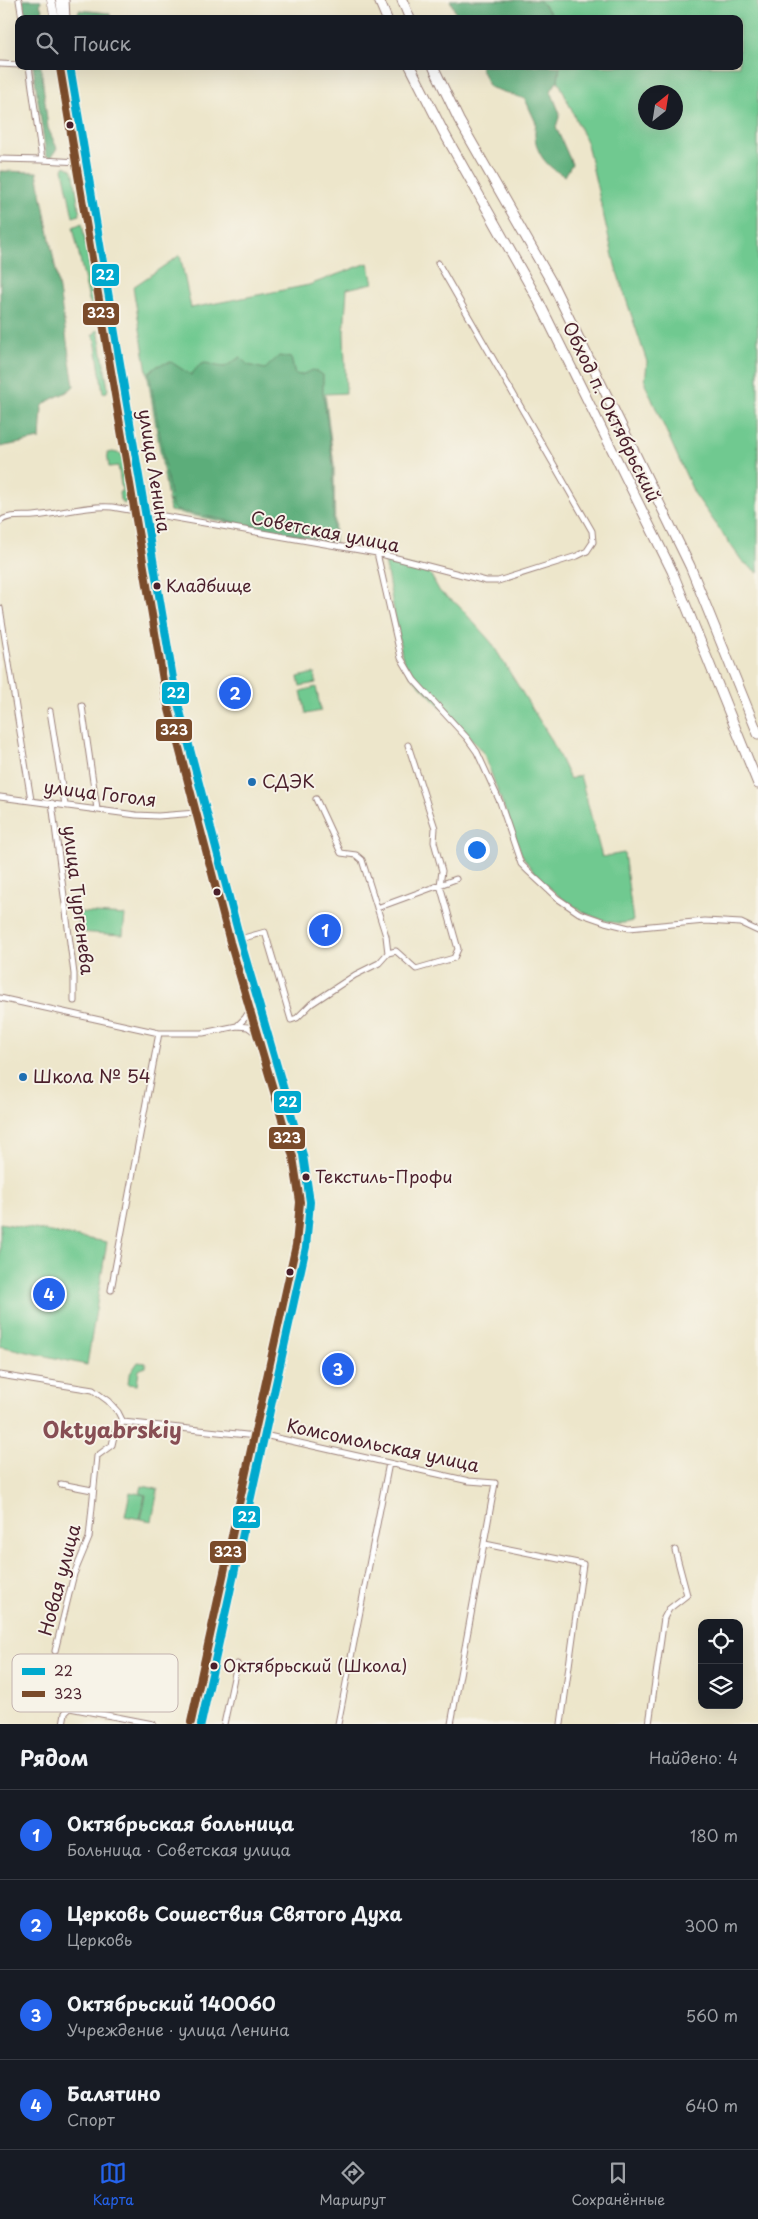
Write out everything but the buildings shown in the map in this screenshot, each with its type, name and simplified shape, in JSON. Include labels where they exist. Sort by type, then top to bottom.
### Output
[{"type":"highway","points":[[379,0],[385,15]]},
{"type":"highway","points":[[402,0],[408,15]]},
{"type":"highway","name":"Обход п. Октябрьский","points":[[412,70],[443,131],[538,300],[672,571],[758,784]]},
{"type":"highway","name":"Обход п. Октябрьский","points":[[435,70],[459,120],[552,283],[690,566],[758,734]]},
{"type":"main road","points":[[52,0],[54,15]]},
{"type":"main road","points":[[60,0],[62,15]]},
{"type":"main road","name":"улица Ленина","points":[[63,70],[176,696],[188,748],[240,939],[304,1155],[310,1202],[306,1247],[192,1724]]},
{"type":"main road","name":"улица Ленина","points":[[71,70],[142,512],[169,697],[196,813],[294,1158],[300,1208],[296,1254],[201,1724]]},
{"type":"street","points":[[19,0],[21,15]]},
{"type":"street","points":[[66,0],[67,15]]},
{"type":"street","points":[[0,64],[15,65]]},
{"type":"street","points":[[30,70],[42,160]]},
{"type":"street","points":[[0,160],[78,162]]},
{"type":"street","name":"Советская улица","points":[[0,522],[7,518],[95,507],[142,512],[377,552],[486,581],[498,582],[577,556],[592,545],[594,536],[438,263]]},
{"type":"street","points":[[377,552],[401,658],[420,687],[467,738],[477,752],[500,802],[521,864],[529,872],[557,898],[579,913],[605,922],[629,928],[705,921],[741,923],[758,931]]},
{"type":"street","points":[[0,608],[31,800]]},
{"type":"street","points":[[82,706],[97,810]]},
{"type":"street","points":[[50,711],[65,805]]},
{"type":"street","points":[[240,939],[265,932],[291,1020],[297,1018],[311,1004],[355,974],[379,964],[388,952],[396,951],[416,970],[458,955],[440,885],[442,871],[434,842],[435,828],[408,745]]},
{"type":"street","name":"улица Гоголя","points":[[0,797],[158,816],[196,813]]},
{"type":"street","points":[[316,799],[341,853],[356,855],[362,860],[388,952]]},
{"type":"street","name":"улица Тургенева","points":[[52,803],[74,979],[74,1001]]},
{"type":"street","points":[[377,908],[456,879]]},
{"type":"street","points":[[0,998],[159,1033],[203,1033],[237,1026],[248,1027],[259,1035]]},
{"type":"street","points":[[237,1026],[251,1008]]},
{"type":"street","points":[[111,1290],[159,1033]]},
{"type":"street","points":[[0,1375],[93,1390],[108,1401],[118,1412],[123,1422],[260,1435]]},
{"type":"street","name":"Новая улица","points":[[55,1651],[74,1574],[89,1538],[92,1490],[97,1456],[112,1445],[115,1432],[123,1422]]},
{"type":"street","name":"Комсомольская улица","points":[[260,1435],[469,1481],[495,1483],[485,1544]]},
{"type":"street","points":[[338,1724],[389,1463]]},
{"type":"street","points":[[61,1484],[92,1490]]},
{"type":"street","points":[[451,1724],[485,1544],[583,1564],[560,1724]]},
{"type":"street","points":[[650,1724],[664,1618],[669,1609],[688,1595],[675,1550]]},
{"type":"street","points":[[224,1724],[237,1664]]},
{"type":"street","points":[[63,1724],[66,1712]]},
{"type":"street","points":[[91,1712],[153,1724]]},
{"type":"green space","points":[[23,0],[41,0],[40,5],[44,15],[25,15]]},
{"type":"green space","points":[[450,0],[539,0],[552,15],[456,15]]},
{"type":"green space","points":[[539,0],[758,0],[758,573],[742,561],[694,493],[645,384],[647,362],[616,269],[587,144],[558,80],[559,70],[743,70],[743,15],[552,15]]},
{"type":"green space","points":[[79,10],[109,13],[110,15],[77,15]]},
{"type":"green space","points":[[34,70],[41,70],[48,128],[57,148],[51,158],[46,155]]},
{"type":"green space","points":[[482,70],[559,70],[558,80],[551,91],[560,114],[556,127],[572,164],[565,176],[550,167],[540,154],[535,140],[536,123],[525,99],[489,87]]},
{"type":"green space","points":[[65,166],[71,169],[74,175],[80,215],[73,217],[63,169]]},
{"type":"green space","points":[[0,171],[37,172],[56,271],[74,386],[45,403],[42,407],[40,439],[0,447]]},
{"type":"green space","points":[[82,223],[96,304],[92,306],[89,300],[73,227]]},
{"type":"green space","points":[[180,255],[191,308],[309,285],[368,263],[373,283],[347,289],[344,333],[346,393],[325,394],[334,465],[335,544],[170,511],[133,287]]},
{"type":"green space","points":[[98,329],[108,388],[107,392],[103,393],[95,339],[92,336]]},
{"type":"green space","points":[[279,356],[291,358],[295,374],[301,375],[313,370],[323,375],[323,393],[333,465],[333,542],[175,510],[172,507],[149,372],[159,365],[171,362],[191,375],[203,363],[225,367],[240,357],[248,365],[265,369]]},
{"type":"green space","points":[[107,453],[121,454],[123,458],[130,495],[125,504],[120,500],[119,492],[122,491],[118,466],[109,467]]},
{"type":"green space","points":[[385,561],[428,570],[440,592],[458,605],[491,642],[551,739],[570,779],[580,775],[602,857],[624,853],[633,921],[619,923],[589,915],[549,888],[529,865],[521,853],[484,754],[409,674],[402,656]]},
{"type":"green space","points":[[314,673],[316,683],[300,686],[298,677]]},
{"type":"green space","points":[[316,687],[321,711],[306,714],[301,691]]},
{"type":"green space","points":[[79,912],[125,915],[123,935],[78,932]]},
{"type":"green space","points":[[0,1223],[107,1242],[87,1365],[0,1346]]},
{"type":"green space","points":[[138,1362],[146,1363],[145,1367],[139,1370],[137,1385],[128,1384],[129,1375]]},
{"type":"green space","points":[[142,1486],[158,1489],[152,1521],[141,1519],[146,1495],[140,1493]]},
{"type":"green space","points":[[130,1492],[145,1495],[140,1519],[125,1516]]},
{"type":"transit line","name":"323","points":[[60,70],[166,698],[230,942],[293,1157],[300,1202],[296,1245],[191,1722]]},
{"type":"transit line","name":"22","points":[[71,70],[176,696],[240,939],[303,1155],[310,1202],[306,1247],[201,1724]]},
{"type":"place","name":"Кладбище","points":[[157,586]]},
{"type":"place","name":"Церковь Сошествия Святого Духа","points":[[235,693]]},
{"type":"place","name":"СДЭК","points":[[252,782]]},
{"type":"place","name":"Октябрьская больница","points":[[325,930]]},
{"type":"place","name":"Школа № 54","points":[[23,1077]]},
{"type":"place","name":"Текстиль-Профи","points":[[306,1177]]},
{"type":"place","name":"Балятино","points":[[49,1294]]},
{"type":"place","name":"Октябрьский 140060","points":[[338,1369]]},
{"type":"place","name":"Октябрьский (Школа)","points":[[214,1666]]},
{"type":"district","name":"Oktyabrskiy","points":[[112,1430]]}]
